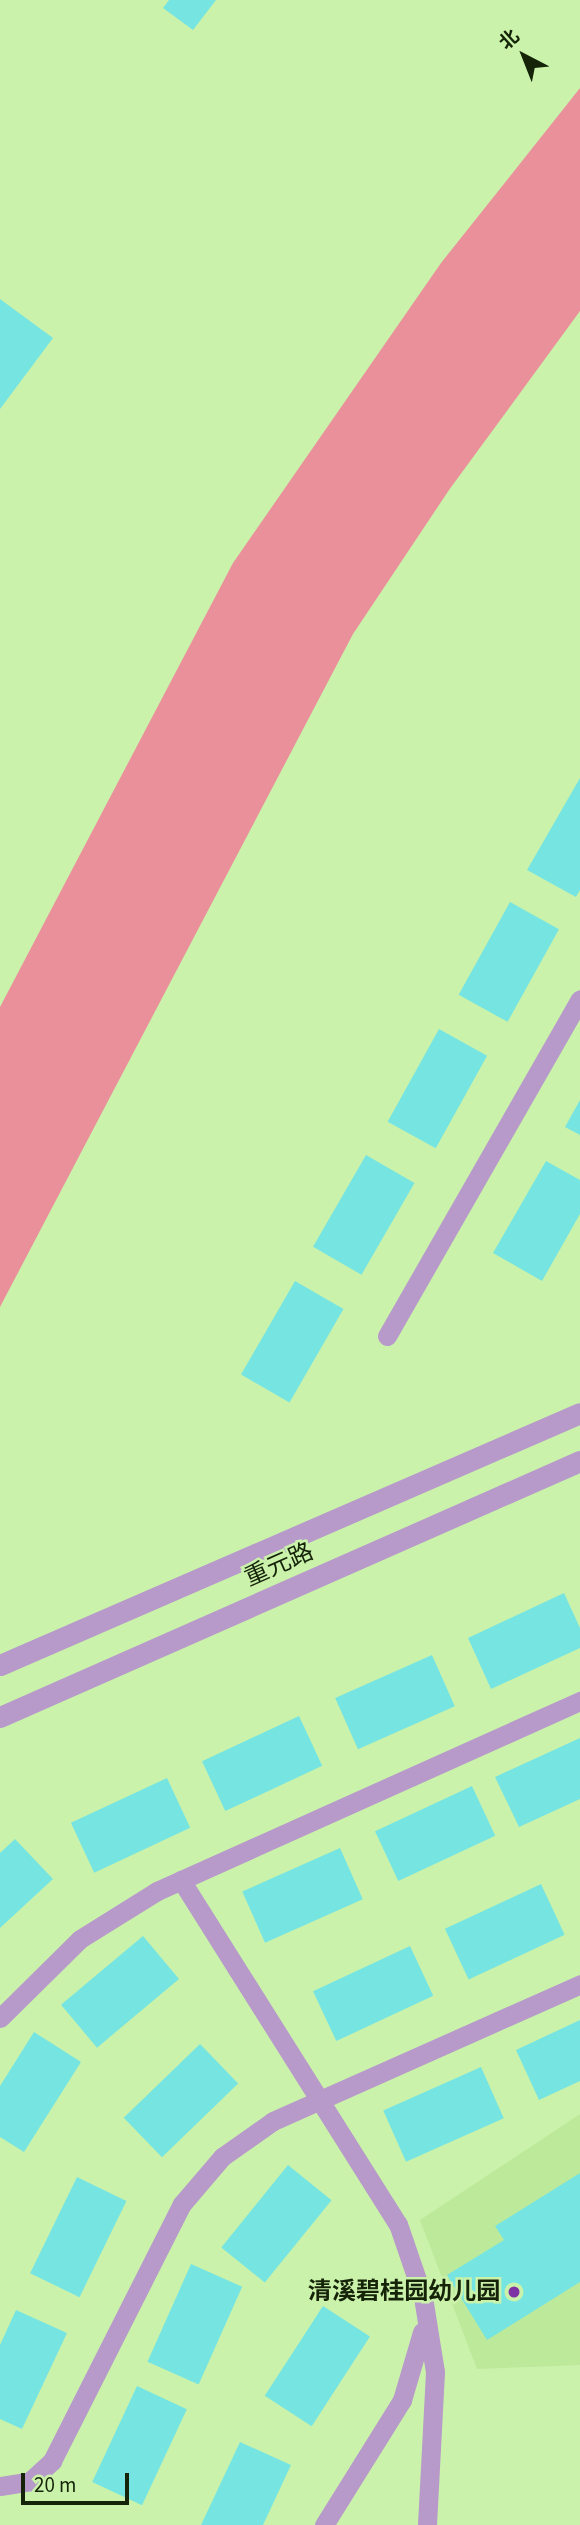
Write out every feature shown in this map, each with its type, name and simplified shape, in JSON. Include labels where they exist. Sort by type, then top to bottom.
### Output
[{"type":"street","name":"重元路","points":[[0,1665],[580,1413]]},
{"type":"street","name":"重元路","points":[[0,1717],[580,1461]]},
{"type":"lane","points":[[387,1336],[580,999]]},
{"type":"lane","points":[[0,2018],[80,1939],[181,1880],[580,1701]]},
{"type":"lane","points":[[181,1880],[323,2099],[398,2224],[423,2297],[435,2372],[427,2525]]},
{"type":"lane","points":[[0,2486],[30,2481],[52,2461],[167,2232],[201,2179],[246,2137],[323,2099],[580,1984]]},
{"type":"lane","points":[[324,2525],[402,2400],[420,2350],[423,2297]]},
{"type":"shaded area","points":[[580,88],[580,311],[449,490],[353,634],[0,1307],[0,1007],[233,563],[441,263]]},
{"type":"shaded area","name":"清溪碧桂园幼儿园","points":[[580,2114],[580,2365],[477,2369],[420,2220]]},
{"type":"building","points":[[169,0],[216,0],[193,30],[163,8]]},
{"type":"building","points":[[0,299],[53,338],[0,409]]},
{"type":"building","points":[[580,778],[580,890],[576,897],[527,870]]},
{"type":"building","points":[[510,902],[559,929],[508,1022],[459,995]]},
{"type":"building","points":[[439,1029],[487,1056],[436,1148],[388,1122]]},
{"type":"building","points":[[580,1100],[580,1135],[565,1127]]},
{"type":"building","points":[[366,1155],[414,1183],[361,1275],[313,1247]]},
{"type":"building","points":[[546,1161],[580,1180],[580,1214],[542,1281],[493,1253]]},
{"type":"building","points":[[295,1281],[343,1309],[289,1403],[241,1375]]},
{"type":"building","points":[[564,1593],[580,1628],[580,1648],[491,1689],[468,1638]]},
{"type":"building","points":[[432,1655],[455,1706],[358,1749],[335,1698]]},
{"type":"building","points":[[299,1716],[322,1766],[225,1811],[202,1761]]},
{"type":"building","points":[[580,1738],[580,1799],[519,1827],[495,1777]]},
{"type":"building","points":[[167,1778],[190,1828],[94,1873],[71,1823]]},
{"type":"building","points":[[472,1786],[495,1836],[398,1881],[375,1831]]},
{"type":"building","points":[[15,1839],[53,1879],[0,1928],[0,1853]]},
{"type":"building","points":[[340,1848],[363,1899],[265,1943],[242,1892]]},
{"type":"building","points":[[541,1884],[565,1935],[469,1980],[445,1929]]},
{"type":"building","points":[[143,1936],[179,1979],[97,2048],[61,2005]]},
{"type":"building","points":[[410,1946],[433,1996],[336,2041],[313,1991]]},
{"type":"building","points":[[580,2020],[580,2081],[539,2100],[516,2050]]},
{"type":"building","points":[[34,2032],[81,2062],[24,2152],[0,2137],[0,2086]]},
{"type":"building","points":[[200,2044],[238,2084],[162,2157],[124,2118]]},
{"type":"building","points":[[481,2067],[504,2118],[406,2162],[383,2111]]},
{"type":"building","points":[[288,2165],[332,2200],[265,2283],[221,2247]]},
{"type":"building","points":[[580,2173],[580,2282],[487,2340],[447,2275],[504,2240],[495,2226]]},
{"type":"building","points":[[77,2177],[126,2201],[80,2297],[30,2273]]},
{"type":"building","points":[[191,2264],[242,2287],[199,2385],[147,2362]]},
{"type":"building","points":[[323,2306],[370,2336],[312,2426],[265,2396]]},
{"type":"building","points":[[16,2310],[67,2333],[22,2429],[0,2419],[0,2345]]},
{"type":"building","points":[[137,2386],[187,2409],[142,2505],[92,2482]]},
{"type":"building","points":[[240,2442],[291,2465],[263,2525],[201,2525]]},
{"type":"place","name":"清溪碧桂园幼儿园","points":[[514,2292]]}]
